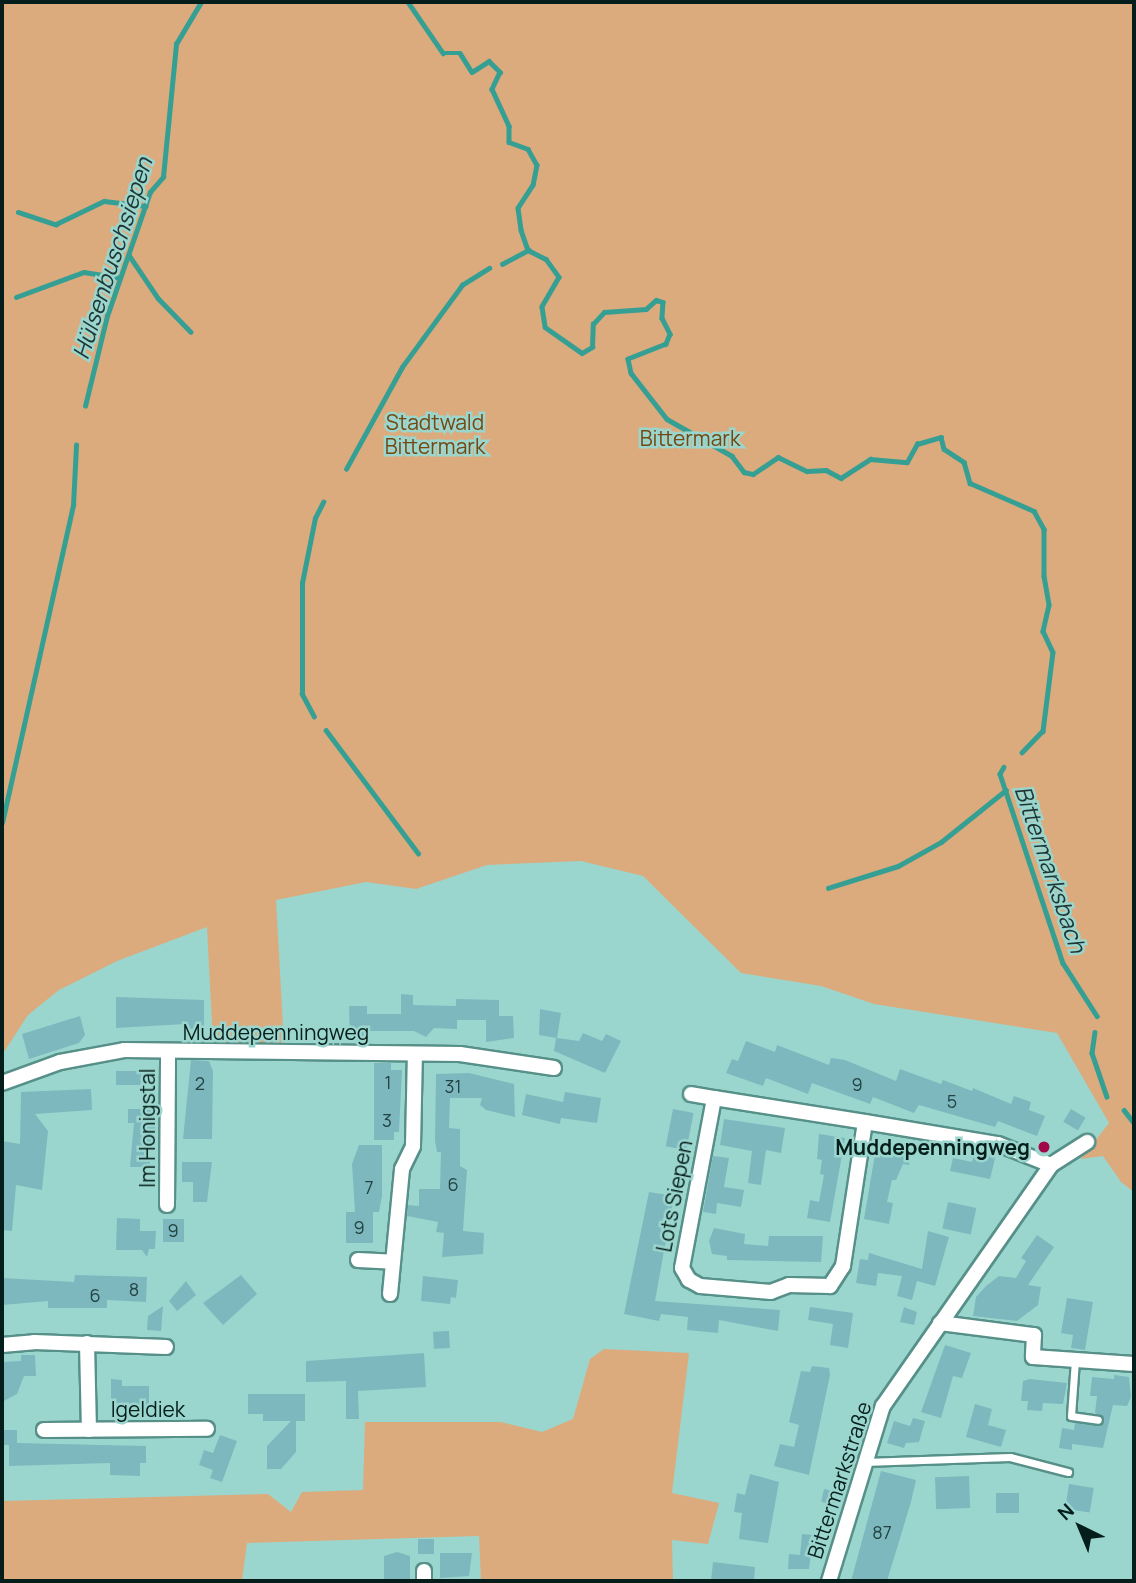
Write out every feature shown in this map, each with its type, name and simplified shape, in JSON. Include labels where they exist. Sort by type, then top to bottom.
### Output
[{"type":"street","name":"Muddepenningweg","points":[[2,1083],[60,1062],[124,1050],[460,1054],[554,1068]]},
{"type":"street","name":"Im Honigstal","points":[[167,1205],[168,1052]]},
{"type":"street","points":[[390,1294],[402,1168],[413,1146],[415,1054]]},
{"type":"street","points":[[691,1094],[998,1144],[1051,1165]]},
{"type":"street","name":"Lots Siepen","points":[[714,1098],[682,1268],[689,1280],[700,1286],[771,1292],[789,1285],[820,1288],[838,1278],[865,1122]]},
{"type":"street","name":"Bittermarkstraße","points":[[829,1581],[883,1406],[1051,1165],[1087,1142]]},
{"type":"street","points":[[358,1260],[393,1262]]},
{"type":"street","points":[[940,1323],[1034,1335],[1033,1357],[1134,1364]]},
{"type":"street","points":[[2,1345],[87,1343],[166,1347]]},
{"type":"street","name":"Igeldiek","points":[[87,1343],[89,1430]]},
{"type":"street","name":"Igeldiek","points":[[44,1430],[207,1429]]},
{"type":"lane","points":[[1075,1360],[1071,1416],[1098,1420]]},
{"type":"lane","points":[[864,1462],[1010,1457],[1068,1472]]},
{"type":"green space","name":"Stadtwald Bittermark","points":[[2,2],[1134,2],[1134,1192],[1121,1182],[1103,1156],[1081,1159],[1109,1123],[1057,1033],[874,1004],[821,986],[741,973],[643,876],[581,861],[487,865],[416,889],[366,882],[276,900],[284,1044],[213,1044],[207,927],[117,961],[59,990],[28,1015],[2,1055]]},
{"type":"green space","points":[[604,1349],[689,1353],[672,1493],[719,1503],[708,1544],[672,1540],[673,1581],[481,1581],[479,1536],[247,1543],[242,1581],[2,1581],[2,1501],[268,1494],[291,1512],[302,1492],[363,1490],[365,1422],[501,1422],[542,1432],[573,1419],[590,1359]]},
{"type":"building","points":[[401,994],[413,995],[413,1005],[456,1006],[456,999],[499,1000],[499,1016],[513,1016],[514,1038],[486,1042],[486,1020],[457,1020],[457,1029],[434,1028],[426,1037],[414,1031],[368,1031],[368,1040],[350,1040],[349,1006],[367,1006],[367,1014],[401,1014]]},
{"type":"building","points":[[116,997],[204,1000],[204,1029],[185,1029],[185,1024],[116,1028]]},
{"type":"building","points":[[540,1009],[561,1013],[557,1038],[579,1041],[583,1033],[602,1041],[606,1034],[621,1041],[605,1073],[554,1051],[556,1038],[539,1035]]},
{"type":"building","points":[[80,1016],[85,1035],[79,1043],[29,1059],[22,1034]]},
{"type":"building","points":[[746,1041],[775,1052],[777,1045],[829,1065],[831,1058],[845,1060],[896,1081],[900,1069],[941,1084],[943,1080],[972,1091],[973,1088],[1011,1104],[1014,1096],[1031,1102],[1029,1110],[1045,1116],[1037,1136],[998,1121],[995,1127],[919,1105],[914,1113],[873,1097],[870,1104],[812,1083],[808,1094],[766,1078],[763,1086],[726,1073],[732,1059],[738,1061]]},
{"type":"building","points":[[191,1060],[209,1061],[213,1071],[212,1139],[183,1139]]},
{"type":"building","points":[[374,1063],[391,1063],[391,1070],[402,1070],[399,1132],[394,1132],[394,1140],[374,1140]]},
{"type":"building","points":[[116,1071],[151,1071],[151,1085],[116,1085]]},
{"type":"building","points":[[469,1073],[514,1084],[515,1117],[486,1110],[480,1105],[482,1098],[450,1098],[449,1128],[460,1129],[460,1166],[467,1170],[463,1231],[484,1233],[483,1254],[442,1257],[444,1233],[436,1232],[438,1222],[407,1216],[408,1205],[419,1206],[419,1189],[440,1189],[441,1152],[437,1152],[435,1141],[436,1074]]},
{"type":"building","points":[[91,1089],[92,1110],[35,1114],[48,1131],[42,1190],[16,1185],[12,1231],[2,1230],[2,1141],[20,1144],[21,1092]]},
{"type":"building","points":[[142,1091],[155,1091],[155,1144],[150,1144],[150,1167],[130,1167],[134,1123],[128,1123],[128,1109],[141,1109]]},
{"type":"building","points":[[565,1092],[601,1098],[597,1123],[561,1118],[560,1124],[522,1115],[526,1094],[563,1102]]},
{"type":"building","points":[[673,1109],[694,1113],[686,1150],[666,1146]]},
{"type":"building","points":[[1071,1109],[1086,1118],[1078,1131],[1063,1122]]},
{"type":"building","points":[[724,1119],[785,1128],[781,1153],[766,1150],[761,1185],[748,1183],[752,1151],[720,1145]]},
{"type":"building","points":[[819,1134],[845,1138],[830,1222],[807,1218],[810,1200],[819,1202],[824,1175],[820,1174],[822,1160],[817,1159]]},
{"type":"building","points":[[877,1142],[912,1148],[909,1165],[903,1164],[896,1180],[892,1180],[887,1202],[893,1203],[889,1224],[864,1219]]},
{"type":"building","points":[[359,1145],[382,1145],[382,1196],[379,1212],[373,1212],[373,1243],[346,1243],[346,1212],[355,1212],[352,1164]]},
{"type":"building","points":[[975,1150],[996,1154],[990,1179],[950,1171],[953,1158],[972,1162]]},
{"type":"building","points":[[713,1156],[729,1158],[724,1187],[744,1190],[741,1207],[717,1203],[716,1214],[703,1212]]},
{"type":"building","points":[[182,1162],[212,1162],[207,1202],[193,1202],[193,1182],[182,1182]]},
{"type":"building","points":[[649,1192],[674,1196],[655,1301],[780,1310],[778,1331],[719,1320],[718,1333],[687,1330],[688,1317],[661,1314],[659,1321],[624,1314]]},
{"type":"building","points":[[948,1202],[976,1208],[971,1234],[942,1228]]},
{"type":"building","points":[[117,1218],[140,1219],[140,1231],[156,1231],[155,1249],[149,1249],[147,1257],[142,1250],[116,1250]]},
{"type":"building","points":[[163,1219],[184,1219],[184,1242],[163,1242]]},
{"type":"building","points":[[714,1228],[745,1234],[744,1244],[768,1246],[769,1236],[823,1236],[821,1262],[727,1260],[727,1256],[712,1254],[709,1241]]},
{"type":"building","points":[[928,1231],[949,1237],[935,1286],[917,1281],[912,1300],[897,1296],[902,1276],[878,1273],[876,1286],[856,1283],[860,1259],[868,1260],[869,1253],[922,1269]]},
{"type":"building","points":[[1037,1235],[1054,1247],[1028,1285],[1041,1287],[1038,1305],[1017,1321],[973,1316],[976,1297],[986,1286],[999,1276],[1016,1278],[1026,1261],[1021,1258]]},
{"type":"building","points":[[75,1275],[147,1277],[146,1302],[107,1300],[107,1308],[48,1308],[48,1301],[2,1305],[2,1278],[74,1282]]},
{"type":"building","points":[[241,1275],[257,1294],[223,1325],[203,1303]]},
{"type":"building","points":[[423,1276],[458,1280],[456,1298],[451,1297],[450,1304],[421,1301]]},
{"type":"building","points":[[186,1281],[196,1295],[177,1311],[169,1301]]},
{"type":"building","points":[[1067,1298],[1093,1302],[1085,1350],[1071,1348],[1073,1335],[1061,1333]]},
{"type":"building","points":[[163,1306],[161,1331],[147,1330],[148,1316]]},
{"type":"building","points":[[810,1307],[853,1313],[848,1348],[830,1345],[833,1324],[808,1320]]},
{"type":"building","points":[[904,1307],[917,1312],[914,1325],[900,1322]]},
{"type":"building","points":[[449,1331],[450,1348],[434,1349],[433,1332]]},
{"type":"building","points":[[945,1345],[971,1353],[962,1378],[953,1376],[941,1418],[921,1412]]},
{"type":"building","points":[[424,1353],[426,1387],[358,1391],[359,1419],[346,1419],[346,1381],[306,1382],[306,1361]]},
{"type":"building","points":[[21,1355],[35,1355],[36,1376],[24,1376],[17,1394],[2,1402],[2,1362],[21,1361]]},
{"type":"building","points":[[812,1366],[829,1368],[830,1375],[809,1475],[774,1466],[780,1444],[794,1447],[799,1425],[789,1422],[801,1371],[810,1372]]},
{"type":"building","points":[[1114,1375],[1129,1377],[1131,1397],[1127,1406],[1113,1405],[1103,1448],[1072,1444],[1072,1450],[1059,1448],[1062,1428],[1074,1430],[1075,1423],[1103,1423],[1102,1416],[1095,1413],[1097,1396],[1090,1396],[1092,1377],[1114,1379]]},
{"type":"building","points":[[111,1379],[122,1380],[122,1386],[149,1386],[149,1405],[111,1403]]},
{"type":"building","points":[[1030,1379],[1067,1383],[1063,1404],[1043,1403],[1042,1411],[1027,1410],[1028,1401],[1021,1401],[1023,1381]]},
{"type":"building","points":[[248,1394],[305,1394],[305,1421],[296,1421],[296,1452],[281,1469],[267,1469],[267,1446],[291,1421],[263,1421],[263,1414],[248,1414]]},
{"type":"building","points":[[975,1404],[992,1409],[988,1425],[1006,1430],[1001,1447],[966,1437]]},
{"type":"building","points":[[913,1418],[925,1421],[919,1442],[906,1443],[904,1448],[887,1443],[894,1421],[910,1426]]},
{"type":"building","points":[[2,1430],[17,1430],[17,1443],[146,1446],[146,1463],[140,1463],[140,1476],[110,1475],[110,1463],[9,1466],[9,1445],[3,1445]]},
{"type":"building","points":[[220,1435],[237,1441],[222,1482],[210,1478],[213,1470],[199,1465],[204,1450],[213,1453]]},
{"type":"building","points":[[881,1471],[916,1480],[911,1502],[887,1581],[851,1581]]},
{"type":"building","points":[[750,1474],[779,1482],[768,1543],[739,1539],[742,1513],[734,1512],[737,1493],[745,1495]]},
{"type":"building","points":[[969,1476],[970,1508],[936,1509],[935,1477]]},
{"type":"building","points":[[1069,1484],[1094,1488],[1090,1513],[1065,1509]]},
{"type":"building","points":[[824,1489],[838,1492],[835,1505],[821,1502]]},
{"type":"building","points":[[996,1493],[1019,1493],[1019,1513],[996,1513]]},
{"type":"building","points":[[802,1534],[813,1535],[809,1569],[788,1569],[789,1554],[800,1555]]},
{"type":"building","points":[[418,1539],[434,1539],[434,1554],[418,1554]]},
{"type":"building","points":[[397,1552],[410,1556],[410,1581],[384,1581],[384,1556]]},
{"type":"building","points":[[440,1553],[472,1553],[469,1576],[440,1578]]},
{"type":"building","points":[[713,1562],[755,1567],[754,1581],[711,1581]]},
{"type":"waterway","name":"Hülsenbuschsiepen","points":[[85,406],[107,316],[150,192],[163,177],[176,44],[201,2]]},
{"type":"waterway","name":"Bittermarksbach","points":[[382,2],[404,2]]},
{"type":"waterway","name":"Bittermarksbach","points":[[408,2],[443,53],[460,53],[472,72],[489,61],[500,72],[492,89],[509,126],[509,142],[528,149],[537,165],[533,185],[518,208],[521,230],[528,250],[546,259],[559,277],[542,307],[545,327],[582,353],[592,347],[593,324],[604,312],[646,309],[656,300],[663,302],[662,318],[670,334],[666,344],[628,359],[631,373],[667,419],[732,456],[744,472],[753,474],[778,457],[807,471],[826,470],[841,478],[870,459],[907,462],[917,444],[941,437],[944,449],[964,462],[970,483],[1034,511],[1044,529],[1044,576],[1049,605],[1043,631],[1053,652],[1043,731],[1022,753]]},
{"type":"waterway","points":[[18,212],[56,224],[104,201],[146,206]]},
{"type":"waterway","points":[[502,264],[528,250]]},
{"type":"waterway","points":[[129,255],[158,298],[191,332]]},
{"type":"waterway","points":[[346,469],[402,367],[462,285],[489,268]]},
{"type":"waterway","points":[[16,297],[84,272],[120,278]]},
{"type":"waterway","name":"Hülsenbuschsiepen","points":[[2,823],[73,505],[76,445]]},
{"type":"waterway","points":[[314,717],[302,694],[302,583],[315,518],[323,502]]},
{"type":"waterway","points":[[326,730],[418,853]]},
{"type":"waterway","name":"Bittermarksbach","points":[[1004,767],[1000,774],[1063,963],[1097,1016]]},
{"type":"waterway","points":[[828,888],[898,866],[941,842],[1006,790]]},
{"type":"waterway","name":"Bittermarksbach","points":[[1095,1032],[1092,1053],[1107,1097]]},
{"type":"waterway","name":"Bittermarksbach","points":[[1124,1110],[1134,1123]]},
{"type":"place","name":"Muddepenningweg","points":[[1044,1147]]},
{"type":"park label","name":"Bittermark","points":[[690,438]]}]
